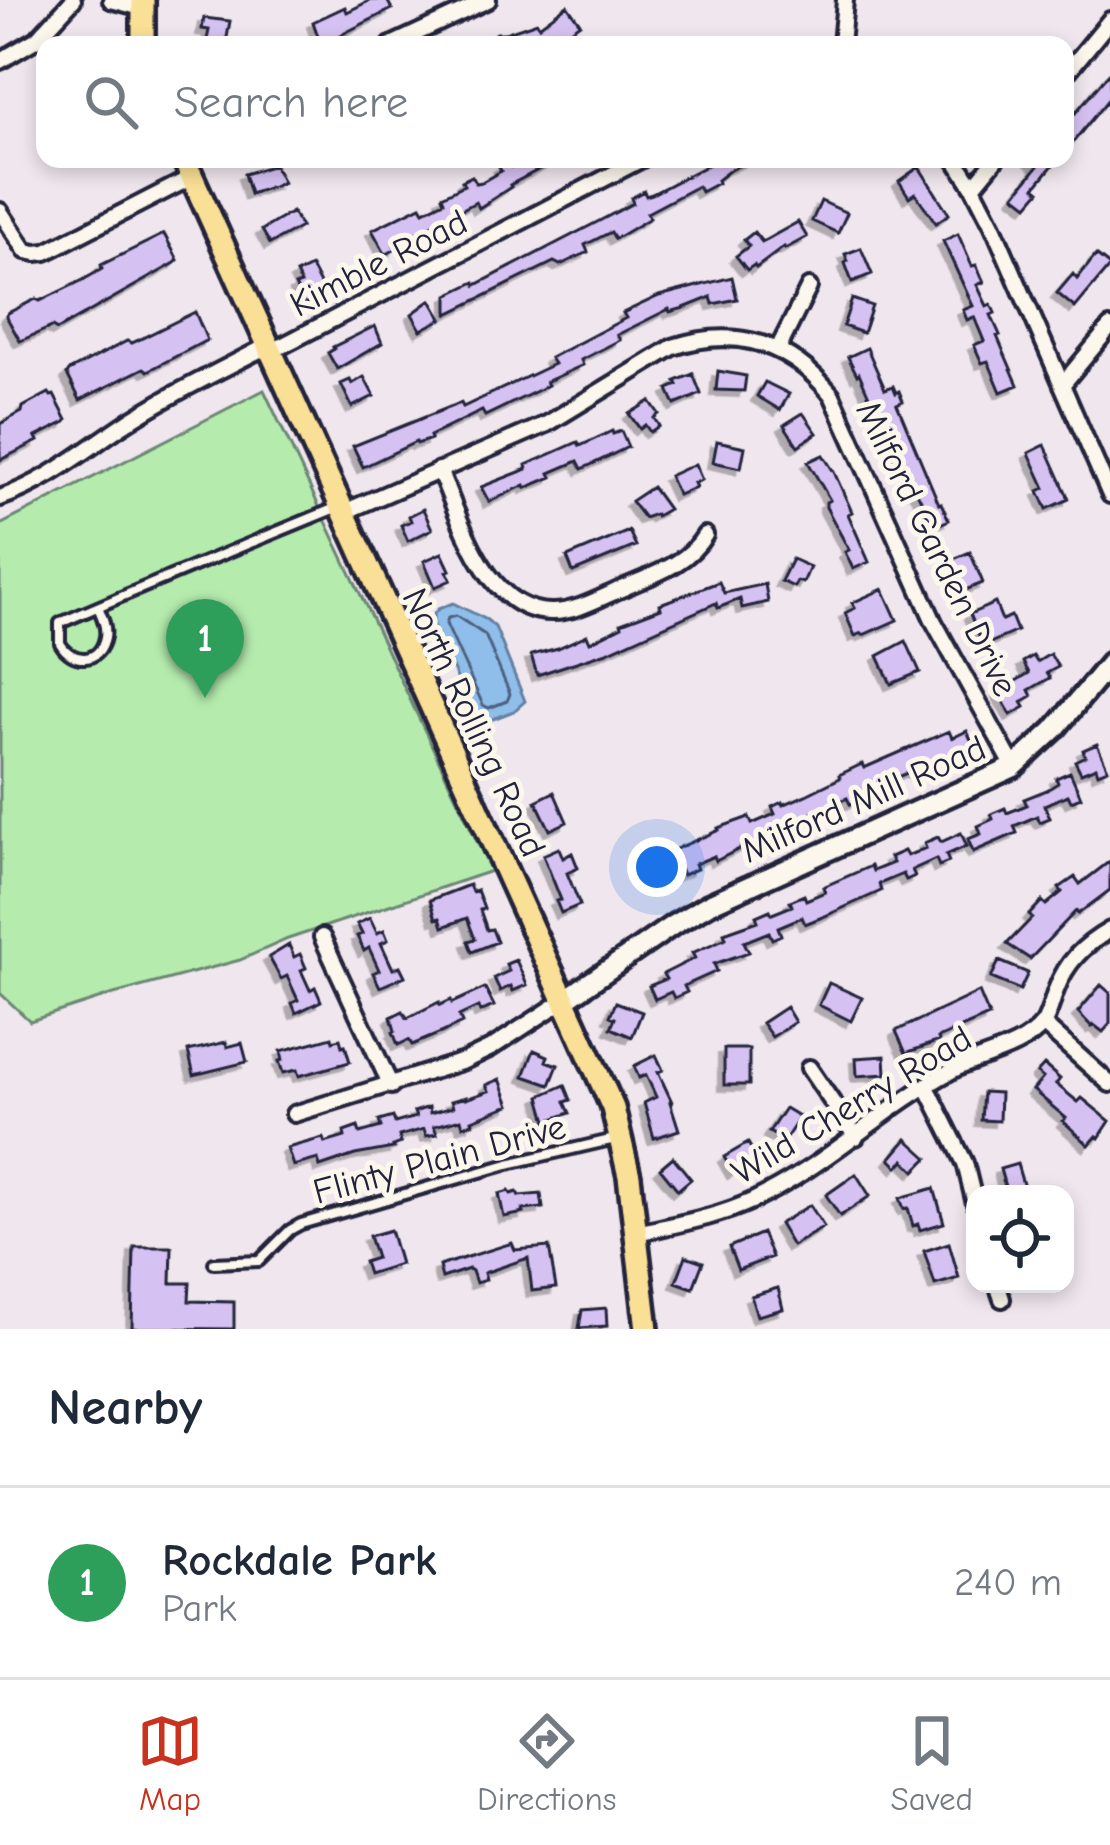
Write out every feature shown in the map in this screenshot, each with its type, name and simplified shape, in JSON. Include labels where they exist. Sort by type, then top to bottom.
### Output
[{"type":"main road","points":[[142,4],[143,36]]},
{"type":"main road","name":"North Rolling Road","points":[[188,168],[607,1091],[622,1137],[647,1329]]},
{"type":"main road","name":"Milford Mill Road","points":[[566,999],[710,904],[1014,767],[1054,730],[1110,663]]},
{"type":"street","points":[[40,36],[73,0]]},
{"type":"street","points":[[111,0],[142,4]]},
{"type":"street","points":[[410,36],[488,0]]},
{"type":"street","points":[[842,36],[845,0]]},
{"type":"street","points":[[1074,64],[1110,20]]},
{"type":"street","points":[[0,61],[36,40]]},
{"type":"street","points":[[0,211],[26,250],[46,251],[188,168]]},
{"type":"street","name":"Kimble Road","points":[[0,498],[61,470],[154,406],[624,168]]},
{"type":"street","points":[[961,168],[1110,495]]},
{"type":"street","points":[[973,187],[989,168]]},
{"type":"street","points":[[778,350],[809,287]]},
{"type":"street","points":[[1062,385],[1110,327]]},
{"type":"street","name":"Milford Garden Drive","points":[[341,510],[561,417],[673,347],[693,340],[734,338],[778,350],[817,376],[832,395],[934,622],[1014,767]]},
{"type":"street","points":[[439,470],[492,583],[533,610],[550,612],[585,604],[670,567],[698,548],[705,536]]},
{"type":"street","points":[[1110,931],[1068,964],[1042,1024],[1110,1084]]},
{"type":"street","points":[[322,937],[391,1086]]},
{"type":"street","name":"Milford Mill Road","points":[[294,1114],[464,1061],[566,999]]},
{"type":"street","name":"Wild Cherry Road","points":[[637,1233],[730,1210],[778,1188],[953,1070],[1010,1046],[1042,1024]]},
{"type":"street","points":[[809,1068],[856,1137]]},
{"type":"street","points":[[927,1087],[965,1162],[970,1185]]},
{"type":"lane","points":[[98,607],[106,631],[104,641],[92,657],[72,657],[60,643],[60,623],[98,607],[341,510]]},
{"type":"lane","name":"Flinty Plain Drive","points":[[214,1263],[259,1261],[302,1224],[508,1164],[622,1137]]},
{"type":"green space","points":[[264,390],[491,871],[288,939],[240,960],[30,1021],[0,993],[0,525]]},
{"type":"water","points":[[453,603],[495,627],[525,701],[514,711],[485,722],[474,715],[433,626],[438,609]]},
{"type":"building","points":[[371,0],[387,0],[392,9],[339,36],[318,36],[313,22],[345,7],[347,12]]},
{"type":"building","points":[[567,5],[580,23],[562,36],[490,36],[537,22],[539,26]]},
{"type":"building","points":[[204,18],[230,21],[227,36],[208,36],[209,30],[202,29]]},
{"type":"building","points":[[1110,72],[1110,97],[1074,141],[1074,114]]},
{"type":"building","points":[[276,168],[283,183],[250,194],[244,174]]},
{"type":"building","points":[[542,168],[479,208],[476,202],[384,252],[372,230],[421,206],[424,211],[444,201],[442,196],[472,176],[476,183],[482,182],[501,171]]},
{"type":"building","points":[[702,168],[734,168],[701,192],[698,186],[647,213],[650,218],[615,239],[611,232],[585,245],[588,252],[560,265],[554,262],[448,314],[448,295],[603,219],[633,203],[631,198],[644,191],[646,196]]},
{"type":"building","points":[[920,168],[949,214],[936,223],[915,193],[909,197],[899,181]]},
{"type":"building","points":[[1036,168],[1051,168],[1028,205],[1015,195]]},
{"type":"building","points":[[821,201],[847,213],[838,233],[812,221]]},
{"type":"building","points":[[292,212],[301,227],[270,244],[262,230]]},
{"type":"building","points":[[798,222],[807,237],[756,268],[747,270],[736,256],[749,246],[744,240],[754,232],[762,242]]},
{"type":"building","points":[[164,234],[178,260],[175,263],[57,330],[52,327],[20,341],[8,313],[83,280],[102,269],[101,265]]},
{"type":"building","points":[[958,234],[984,282],[977,285],[995,313],[991,315],[997,336],[1018,385],[1001,392],[988,361],[982,363],[974,345],[984,341],[974,317],[967,320],[963,310],[973,306],[943,241]]},
{"type":"building","points":[[861,248],[872,274],[852,282],[845,254]]},
{"type":"building","points":[[1096,255],[1110,266],[1075,308],[1057,293],[1073,274],[1077,279]]},
{"type":"building","points":[[311,267],[326,296],[304,305],[295,286],[301,284],[296,274]]},
{"type":"building","points":[[732,277],[737,299],[713,304],[711,297],[669,309],[617,335],[620,340],[541,389],[363,467],[353,446],[461,403],[463,407],[554,364],[550,358],[659,296]]},
{"type":"building","points":[[852,299],[872,306],[863,333],[843,326]]},
{"type":"building","points":[[431,300],[442,319],[421,330],[412,314]]},
{"type":"building","points":[[195,312],[207,340],[80,400],[69,371]]},
{"type":"building","points":[[375,326],[382,343],[337,369],[328,353],[333,347]]},
{"type":"building","points":[[867,348],[885,389],[893,386],[899,391],[903,401],[897,404],[949,520],[933,527],[919,496],[911,490],[883,417],[879,419],[848,357]]},
{"type":"building","points":[[718,371],[746,376],[744,391],[716,390]]},
{"type":"building","points":[[693,374],[701,394],[675,405],[668,389]]},
{"type":"building","points":[[364,377],[374,396],[352,407],[341,384]]},
{"type":"building","points":[[765,382],[789,394],[780,410],[757,396]]},
{"type":"building","points":[[49,393],[66,422],[0,460],[0,424]]},
{"type":"building","points":[[650,401],[659,414],[654,418],[659,426],[650,432],[645,425],[640,429],[629,414]]},
{"type":"building","points":[[803,413],[817,433],[798,446],[784,425]]},
{"type":"building","points":[[621,431],[628,447],[582,469],[578,461],[550,473],[552,477],[489,502],[481,487],[578,442],[580,446]]},
{"type":"building","points":[[717,441],[745,447],[741,468],[713,462]]},
{"type":"building","points":[[1045,445],[1069,499],[1047,509],[1039,491],[1045,488],[1029,453]]},
{"type":"building","points":[[823,455],[852,512],[848,514],[869,562],[853,569],[845,552],[849,550],[826,507],[830,500],[808,462]]},
{"type":"building","points":[[695,464],[702,480],[678,495],[669,476]]},
{"type":"building","points":[[652,487],[668,509],[644,518],[631,501]]},
{"type":"building","points":[[423,509],[432,529],[408,541],[401,525]]},
{"type":"building","points":[[629,531],[636,546],[573,572],[567,557]]},
{"type":"building","points":[[970,552],[983,583],[958,593],[944,563]]},
{"type":"building","points":[[442,553],[451,580],[435,587],[424,561]]},
{"type":"building","points":[[792,559],[810,567],[803,583],[797,581],[794,587],[781,581]]},
{"type":"building","points":[[719,582],[724,593],[765,584],[768,602],[742,608],[740,599],[718,608],[716,603],[607,652],[537,675],[531,655],[587,635],[590,642],[621,623],[661,608],[660,604]]},
{"type":"building","points":[[883,589],[897,620],[855,636],[845,613],[855,608],[852,603]]},
{"type":"building","points":[[995,603],[1002,620],[1011,616],[1017,631],[983,646],[970,614]]},
{"type":"building","points":[[906,641],[920,672],[891,684],[878,656]]},
{"type":"building","points":[[1050,654],[1058,667],[1047,673],[1050,678],[1029,690],[1032,696],[1022,702],[1025,707],[1011,715],[998,692],[1029,673],[1023,662],[1033,656],[1037,662]]},
{"type":"building","points":[[949,731],[952,738],[967,731],[973,744],[962,749],[964,754],[928,763],[931,769],[916,775],[914,770],[883,789],[881,784],[850,804],[847,798],[828,806],[831,812],[816,818],[814,812],[795,821],[797,826],[762,835],[764,841],[716,861],[714,856],[683,875],[681,870],[662,878],[664,884],[650,890],[639,865],[649,860],[652,867],[672,858],[669,852],[718,828],[749,817],[752,824],[775,814],[772,807],[806,795],[862,764],[864,768]]},
{"type":"building","points":[[1097,744],[1108,769],[1098,773],[1096,767],[1081,773],[1075,761],[1085,756],[1083,750]]},
{"type":"building","points":[[1070,772],[1081,797],[1071,801],[1068,795],[1044,805],[1050,818],[1040,822],[1037,816],[1014,826],[1017,833],[973,852],[968,839],[981,834],[978,826],[993,819],[991,814],[1027,805],[1024,799],[1047,790],[1058,783],[1056,778]]},
{"type":"building","points":[[554,792],[567,822],[550,830],[536,801]]},
{"type":"building","points":[[961,833],[967,846],[946,855],[949,862],[939,866],[936,859],[912,870],[915,876],[906,880],[903,874],[879,884],[881,891],[825,916],[805,924],[802,917],[778,927],[781,935],[772,939],[769,932],[744,942],[749,952],[714,964],[717,971],[684,986],[687,992],[655,999],[649,986],[695,958],[692,953],[726,938],[724,933],[758,921],[756,916],[770,910],[772,914],[792,906],[790,901],[804,895],[806,900],[825,892],[823,887],[871,866],[873,871],[893,863],[890,857],[904,851],[907,856],[938,837],[941,842]]},
{"type":"building","points":[[559,848],[563,858],[572,853],[578,868],[567,873],[580,905],[561,913],[556,901],[561,900],[543,855]]},
{"type":"building","points":[[1110,861],[1110,890],[1078,914],[1076,911],[1030,959],[1007,944],[1042,901],[1046,905],[1075,877],[1080,884]]},
{"type":"building","points":[[469,885],[472,892],[477,890],[487,930],[492,929],[497,942],[472,952],[468,941],[475,939],[467,918],[443,927],[430,900]]},
{"type":"building","points":[[370,918],[377,933],[384,930],[388,940],[381,943],[393,969],[400,966],[405,976],[380,987],[373,973],[379,970],[357,936],[362,934],[357,924]]},
{"type":"building","points":[[289,945],[294,957],[300,954],[306,968],[301,970],[321,1001],[296,1013],[292,1003],[298,1000],[287,976],[281,979],[269,957]]},
{"type":"building","points":[[516,960],[527,985],[500,991],[494,978],[509,971],[506,964]]},
{"type":"building","points":[[999,961],[1028,973],[1020,990],[991,978]]},
{"type":"building","points":[[829,983],[862,998],[851,1021],[819,1005]]},
{"type":"building","points":[[1101,985],[1110,993],[1110,1024],[1103,1032],[1078,1012]]},
{"type":"building","points":[[485,988],[494,1006],[459,1016],[462,1023],[412,1045],[409,1040],[398,1045],[391,1017],[403,1011],[407,1018]]},
{"type":"building","points":[[979,992],[989,1016],[906,1053],[896,1031]]},
{"type":"building","points":[[616,1002],[642,1012],[632,1037],[611,1028]]},
{"type":"building","points":[[786,1007],[795,1022],[772,1037],[762,1023]]},
{"type":"building","points":[[332,1037],[345,1045],[350,1062],[299,1076],[297,1070],[283,1073],[281,1051]]},
{"type":"building","points":[[226,1042],[227,1047],[242,1043],[247,1062],[194,1075],[188,1051]]},
{"type":"building","points":[[724,1049],[749,1049],[749,1085],[724,1085]]},
{"type":"building","points":[[534,1050],[558,1065],[550,1085],[524,1076]]},
{"type":"building","points":[[656,1055],[679,1130],[654,1138],[644,1103],[656,1097],[646,1075],[639,1078],[634,1066]]},
{"type":"building","points":[[885,1056],[886,1074],[857,1076],[856,1058]]},
{"type":"building","points":[[1044,1065],[1060,1079],[1056,1084],[1110,1121],[1089,1145],[1033,1090],[1043,1078],[1037,1073]]},
{"type":"building","points":[[500,1079],[510,1105],[473,1123],[463,1126],[461,1119],[434,1126],[437,1134],[426,1136],[424,1129],[399,1136],[401,1143],[394,1148],[320,1167],[318,1159],[293,1166],[287,1148],[323,1138],[325,1143],[358,1127],[360,1133],[381,1127],[379,1121],[393,1117],[395,1123],[416,1117],[414,1112],[429,1107],[430,1113],[453,1107],[451,1101],[489,1091],[486,1085]]},
{"type":"building","points":[[565,1085],[570,1113],[547,1121],[540,1096]]},
{"type":"building","points":[[983,1092],[1000,1093],[999,1121],[981,1120]]},
{"type":"building","points":[[785,1108],[800,1117],[784,1141],[769,1132]]},
{"type":"building","points":[[907,1139],[928,1158],[915,1171],[904,1160],[898,1167],[890,1159]]},
{"type":"building","points":[[748,1143],[757,1159],[733,1173],[724,1157]]},
{"type":"building","points":[[673,1157],[691,1179],[678,1190],[660,1168]]},
{"type":"building","points":[[1017,1164],[1023,1185],[1004,1185],[1000,1169]]},
{"type":"building","points":[[856,1174],[870,1196],[840,1216],[826,1195]]},
{"type":"building","points":[[934,1188],[944,1223],[920,1230],[918,1224],[913,1226],[900,1198]]},
{"type":"building","points":[[509,1191],[519,1196],[541,1194],[543,1208],[504,1217],[499,1194]]},
{"type":"building","points":[[810,1205],[824,1227],[792,1246],[779,1224]]},
{"type":"building","points":[[390,1230],[400,1264],[368,1274],[364,1262],[376,1258],[369,1236]]},
{"type":"building","points":[[762,1233],[772,1257],[738,1270],[729,1247]]},
{"type":"building","points":[[512,1243],[515,1250],[549,1247],[556,1288],[532,1291],[528,1258],[484,1273],[486,1280],[476,1283],[469,1269],[442,1278],[439,1266]]},
{"type":"building","points":[[949,1243],[959,1278],[935,1285],[924,1251]]},
{"type":"building","points":[[134,1247],[172,1247],[171,1283],[190,1283],[189,1301],[234,1302],[234,1329],[132,1328]]},
{"type":"building","points":[[686,1256],[703,1262],[693,1288],[676,1282]]},
{"type":"building","points":[[778,1288],[783,1309],[757,1316],[751,1296]]},
{"type":"building","points":[[606,1308],[607,1326],[579,1328],[582,1310]]},
{"type":"place","name":"Rockdale Park","points":[[205,698]]}]
